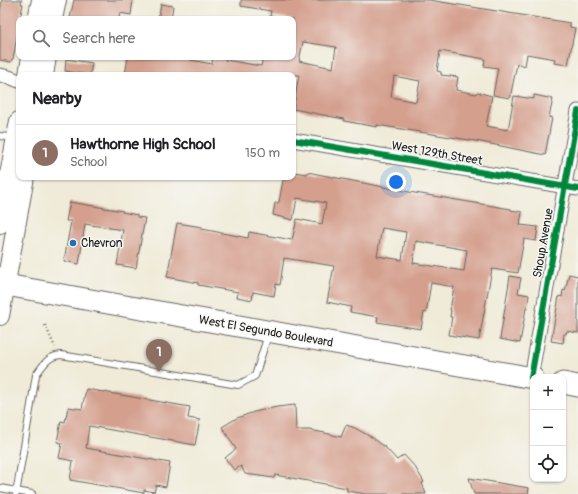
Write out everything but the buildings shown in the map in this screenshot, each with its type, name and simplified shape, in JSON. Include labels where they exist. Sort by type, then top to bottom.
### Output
[{"type":"main road","points":[[38,16],[41,0]]},
{"type":"main road","points":[[54,16],[57,0]]},
{"type":"main road","points":[[28,72],[30,60]]},
{"type":"main road","points":[[44,72],[46,60]]},
{"type":"main road","points":[[0,224],[8,137],[16,125]]},
{"type":"main road","points":[[0,316],[3,284],[24,180]]},
{"type":"main road","name":"West El Segundo Boulevard","points":[[3,284],[530,378]]},
{"type":"main road","points":[[566,384],[578,386]]},
{"type":"street","points":[[0,75],[16,80]]},
{"type":"street","name":"Shoup Avenue","points":[[533,374],[578,111]]},
{"type":"street","name":"West 129th Street","points":[[296,141],[578,189]]},
{"type":"lane","points":[[16,493],[36,375],[45,362],[58,355],[61,355],[238,385],[255,376],[269,332]]},
{"type":"lane","points":[[0,488],[16,493],[32,494]]},
{"type":"path","points":[[45,325],[56,349]]},
{"type":"cycle path","points":[[532,374],[578,111]]},
{"type":"cycle path","points":[[296,141],[578,189]]},
{"type":"place","name":"Chevron","points":[[73,243]]},
{"type":"place","name":"Hawthorne High School","points":[[159,372]]}]
